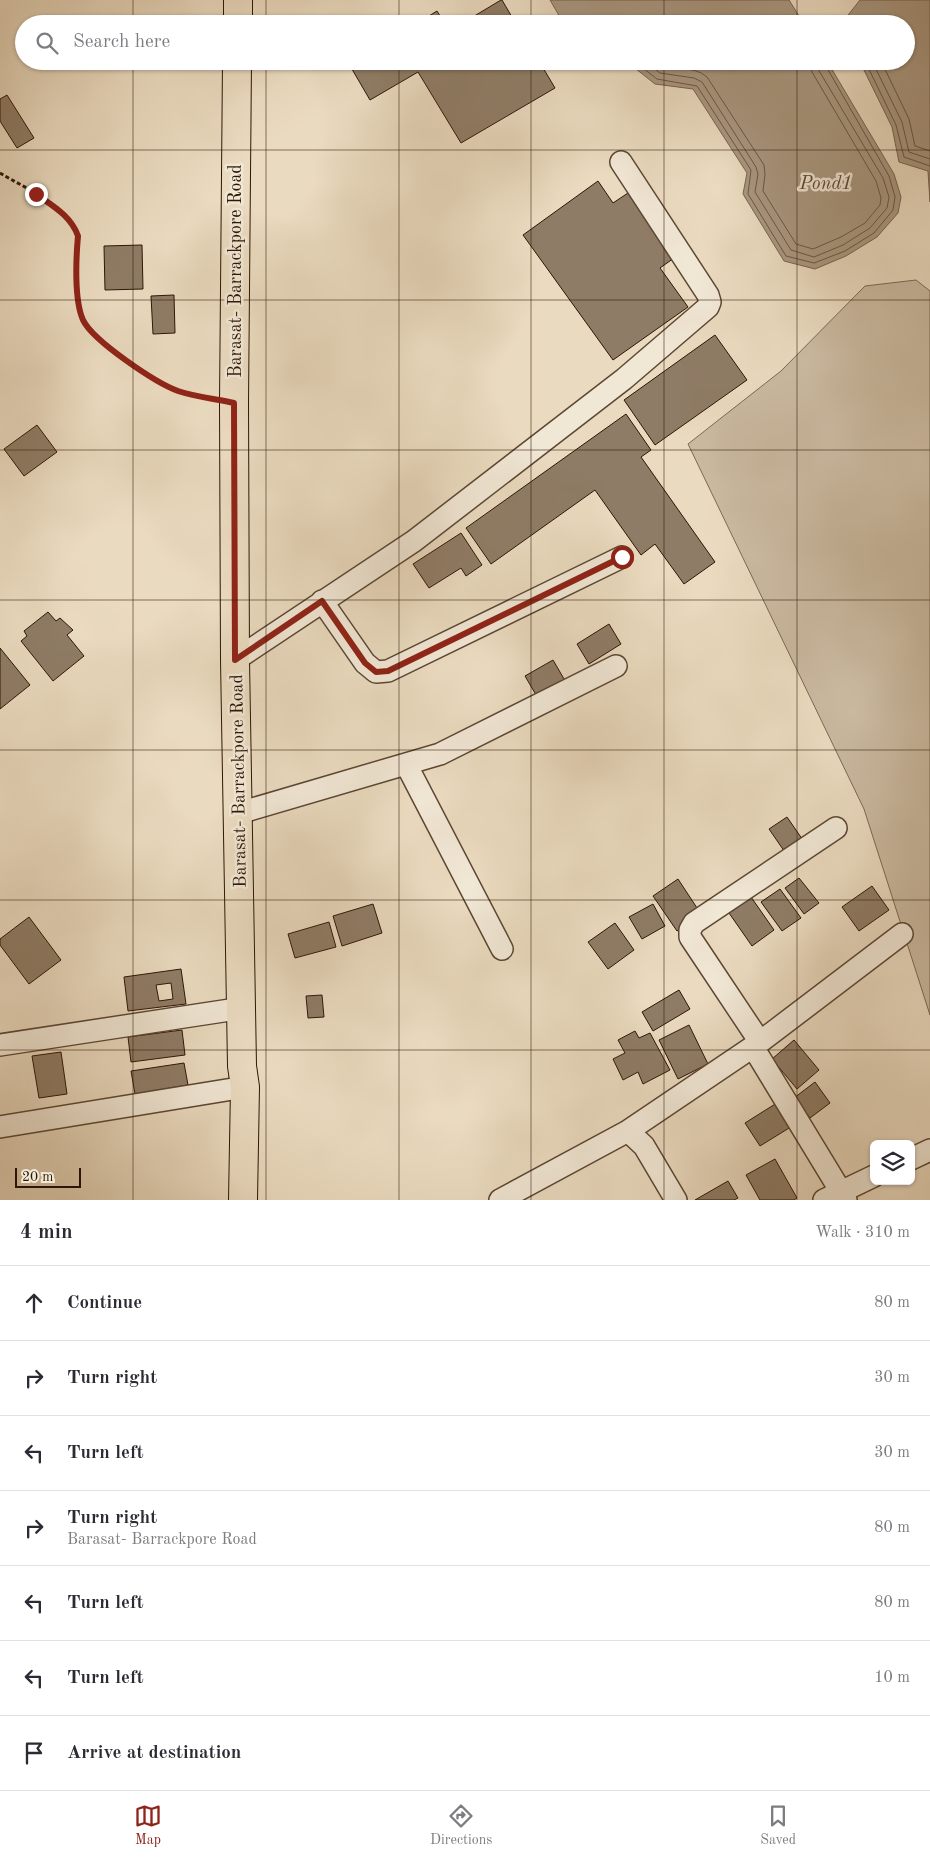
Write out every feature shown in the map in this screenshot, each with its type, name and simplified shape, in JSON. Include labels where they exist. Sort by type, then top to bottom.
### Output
[{"type":"main road","points":[[238,0],[238,15]]},
{"type":"main road","name":"Barasat- Barrackpore Road","points":[[237,70],[234,403],[235,660],[243,1008],[242,1066],[245,1087],[243,1200]]},
{"type":"street","points":[[235,660],[414,541],[624,379],[709,305],[708,295],[620,162]]},
{"type":"street","points":[[322,601],[365,663],[376,672],[388,671],[622,557]]},
{"type":"street","points":[[238,812],[440,754],[616,666]]},
{"type":"street","points":[[406,764],[502,949]]},
{"type":"street","points":[[836,828],[694,923],[690,930],[690,937],[756,1044],[837,1197],[870,1178]]},
{"type":"street","points":[[500,1200],[628,1131],[756,1044],[902,934]]},
{"type":"street","points":[[0,1045],[243,1008]]},
{"type":"street","points":[[0,1127],[245,1087]]},
{"type":"street","points":[[628,1131],[644,1146],[676,1200]]},
{"type":"street","points":[[915,1157],[930,1150]]},
{"type":"path","points":[[0,173],[65,214],[74,226],[78,236],[78,306],[84,322],[99,340],[164,385],[179,391],[234,403]]},
{"type":"shaded area","points":[[916,280],[930,291],[930,1015],[864,809],[688,444],[781,371],[865,286]]},
{"type":"water","points":[[550,0],[789,0],[798,15],[559,15]]},
{"type":"water","points":[[860,0],[930,0],[930,202],[928,171],[899,162],[892,127],[864,70],[915,70],[915,15],[848,15]]},
{"type":"water","name":"Pond1","points":[[637,70],[832,70],[894,174],[901,197],[898,213],[877,237],[846,256],[815,269],[784,261],[743,194],[747,173],[693,89],[655,84]]},
{"type":"building","points":[[501,0],[511,15],[476,15]]},
{"type":"building","points":[[437,11],[439,15],[431,15]]},
{"type":"building","points":[[352,70],[544,70],[555,88],[461,143],[418,72],[370,100]]},
{"type":"building","points":[[7,95],[34,138],[17,148],[0,121],[0,99]]},
{"type":"building","points":[[598,181],[613,203],[628,193],[674,258],[660,268],[688,307],[613,360],[523,235]]},
{"type":"building","points":[[142,245],[143,289],[105,290],[104,246]]},
{"type":"building","points":[[174,295],[175,333],[153,334],[151,296]]},
{"type":"building","points":[[715,335],[747,380],[655,445],[624,400]]},
{"type":"building","points":[[626,414],[651,450],[641,457],[715,562],[684,584],[655,544],[641,555],[595,490],[491,564],[466,528]]},
{"type":"building","points":[[37,425],[57,452],[24,476],[4,449]]},
{"type":"building","points":[[461,533],[482,565],[466,576],[461,568],[429,588],[413,564]]},
{"type":"building","points":[[48,612],[56,621],[60,618],[73,630],[67,635],[84,656],[53,681],[21,641],[27,636],[24,631]]},
{"type":"building","points":[[609,624],[621,644],[589,664],[577,644]]},
{"type":"building","points":[[0,648],[30,685],[0,709]]},
{"type":"building","points":[[553,660],[567,684],[539,700],[525,676]]},
{"type":"building","points":[[787,817],[807,846],[789,858],[769,829]]},
{"type":"building","points":[[799,878],[819,903],[804,914],[785,888]]},
{"type":"building","points":[[678,879],[701,914],[677,931],[653,896]]},
{"type":"building","points":[[872,886],[889,910],[859,931],[842,907]]},
{"type":"building","points":[[780,889],[801,918],[782,931],[761,902]]},
{"type":"building","points":[[751,897],[774,930],[752,946],[729,913]]},
{"type":"building","points":[[373,904],[382,933],[342,946],[333,916]]},
{"type":"building","points":[[653,904],[665,926],[642,939],[629,917]]},
{"type":"building","points":[[29,917],[61,960],[29,984],[0,945],[0,939]]},
{"type":"building","points":[[329,922],[336,947],[295,958],[288,934]]},
{"type":"building","points":[[615,923],[634,950],[608,969],[588,942]]},
{"type":"building","points":[[181,969],[186,1004],[128,1011],[124,977]],"holes":[[[171,983],[173,999],[159,1001],[156,985]]]},
{"type":"building","points":[[679,990],[690,1009],[653,1031],[642,1012]]},
{"type":"building","points":[[322,995],[324,1017],[308,1018],[306,996]]},
{"type":"building","points":[[689,1025],[708,1064],[678,1079],[659,1040]]},
{"type":"building","points":[[182,1030],[185,1055],[131,1062],[128,1037]]},
{"type":"building","points":[[635,1031],[639,1038],[650,1033],[670,1070],[643,1084],[638,1072],[623,1080],[613,1059],[625,1053],[618,1040]]},
{"type":"building","points":[[794,1040],[819,1070],[797,1089],[772,1059]]},
{"type":"building","points":[[61,1052],[67,1094],[39,1098],[32,1056]]},
{"type":"building","points":[[184,1063],[188,1085],[135,1094],[131,1071]]},
{"type":"building","points":[[815,1082],[830,1103],[810,1118],[794,1098]]},
{"type":"building","points":[[780,1101],[794,1125],[760,1146],[745,1123]]},
{"type":"building","points":[[775,1159],[797,1198],[794,1200],[760,1200],[746,1175]]},
{"type":"building","points":[[728,1181],[738,1198],[734,1200],[695,1200]]},
{"type":"route","points":[[36,194],[65,214],[74,226],[78,236],[78,306],[84,322],[99,340],[164,385],[179,391],[234,403],[235,660],[322,601],[365,663],[376,672],[388,671],[622,557]]}]
